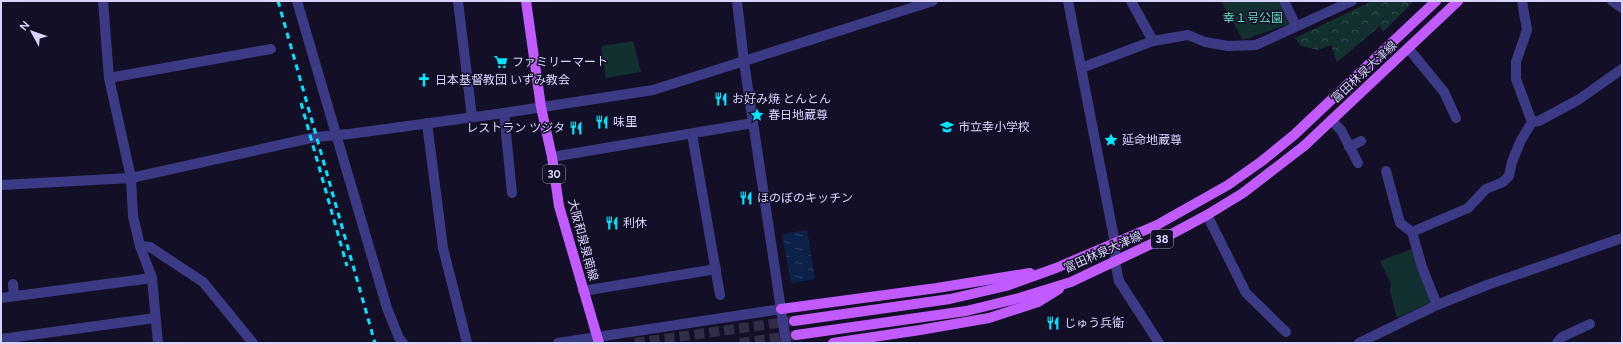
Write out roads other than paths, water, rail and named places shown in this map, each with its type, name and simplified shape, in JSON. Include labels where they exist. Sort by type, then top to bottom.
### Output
[{"type":"main road","name":"大阪和泉泉南線","points":[[526,1],[541,107],[552,157],[559,206],[597,340]]},
{"type":"main road","name":"富田林泉大津線","points":[[794,321],[950,299],[1006,286],[1056,268],[1157,225],[1228,185],[1262,161],[1294,135],[1436,1]]},
{"type":"main road","name":"富田林泉大津線","points":[[796,335],[966,311],[1019,298],[1070,282],[1116,262],[1207,215],[1243,193],[1272,171],[1304,146],[1458,1]]},
{"type":"main road","points":[[781,309],[937,288],[1056,268]]},
{"type":"main road","points":[[833,343],[989,318],[1038,302],[1070,282]]},
{"type":"street","points":[[103,1],[110,78],[131,178],[133,216],[140,246],[152,278],[158,343]]},
{"type":"street","points":[[297,1],[387,308],[399,338],[403,343]]},
{"type":"street","points":[[458,1],[472,117]]},
{"type":"street","points":[[737,1],[744,62],[786,343]]},
{"type":"street","points":[[1,185],[131,178],[310,138],[504,113],[653,90],[933,1]]},
{"type":"street","points":[[1068,1],[1115,243],[1119,281],[1159,343]]},
{"type":"street","points":[[1131,1],[1153,41]]},
{"type":"street","points":[[1284,1],[1296,26]]},
{"type":"street","points":[[1081,68],[1153,41],[1188,35],[1205,42],[1228,46],[1256,45],[1352,1]]},
{"type":"street","points":[[1412,232],[1468,208],[1486,189],[1503,182],[1509,176],[1516,151],[1532,122],[1516,79],[1516,62],[1527,30],[1522,1]]},
{"type":"street","points":[[1612,1],[1622,8]]},
{"type":"street","points":[[1408,48],[1444,92],[1456,118]]},
{"type":"street","points":[[110,78],[271,49]]},
{"type":"street","points":[[1532,122],[1539,121],[1578,100],[1622,69]]},
{"type":"street","points":[[504,113],[512,193]]},
{"type":"street","points":[[1331,120],[1341,130],[1358,163]]},
{"type":"street","points":[[427,123],[443,248],[467,343]]},
{"type":"street","points":[[552,157],[753,124]]},
{"type":"street","points":[[692,134],[720,294]]},
{"type":"street","points":[[1350,147],[1361,141]]},
{"type":"street","points":[[1386,171],[1400,223],[1412,232],[1422,267],[1437,305]]},
{"type":"street","points":[[1207,215],[1246,293],[1286,332]]},
{"type":"street","points":[[1359,343],[1437,305],[1487,285],[1622,238]]},
{"type":"street","points":[[140,246],[150,247],[203,282],[253,343]]},
{"type":"street","points":[[583,291],[716,269]]},
{"type":"street","points":[[1,298],[152,278]]},
{"type":"street","points":[[13,284],[14,296]]},
{"type":"street","points":[[558,343],[597,340],[781,309]]},
{"type":"street","points":[[1,339],[156,318]]},
{"type":"street","points":[[1557,343],[1562,337],[1590,324]]},
{"type":"water","points":[[807,230],[815,279],[791,283],[782,234]]},
{"type":"tunnel","points":[[635,343],[792,321]]},
{"type":"tunnel","points":[[740,343],[796,335]]},
{"type":"railway","points":[[278,1],[375,343]]},
{"type":"railway","points":[[301,103],[347,266]]},
{"type":"place","name":"ファミリーマート","points":[[501,62]]},
{"type":"place","name":"日本基督教団 いずみ教会","points":[[424,80]]},
{"type":"place","name":"お好み焼 とんとん","points":[[721,99]]},
{"type":"place","name":"春日地蔵尊","points":[[757,115]]},
{"type":"place","name":"味里","points":[[602,122]]},
{"type":"place","name":"市立幸小学校","points":[[947,127]]},
{"type":"place","name":"レストラン ツジタ","points":[[576,128]]},
{"type":"place","name":"延命地蔵尊","points":[[1111,140]]},
{"type":"place","name":"ほのぼのキッチン","points":[[746,198]]},
{"type":"place","name":"利休","points":[[612,223]]},
{"type":"place","name":"じゅう兵衛","points":[[1053,323]]},
{"type":"park label","name":"幸１号公園","points":[[1253,18]]}]
